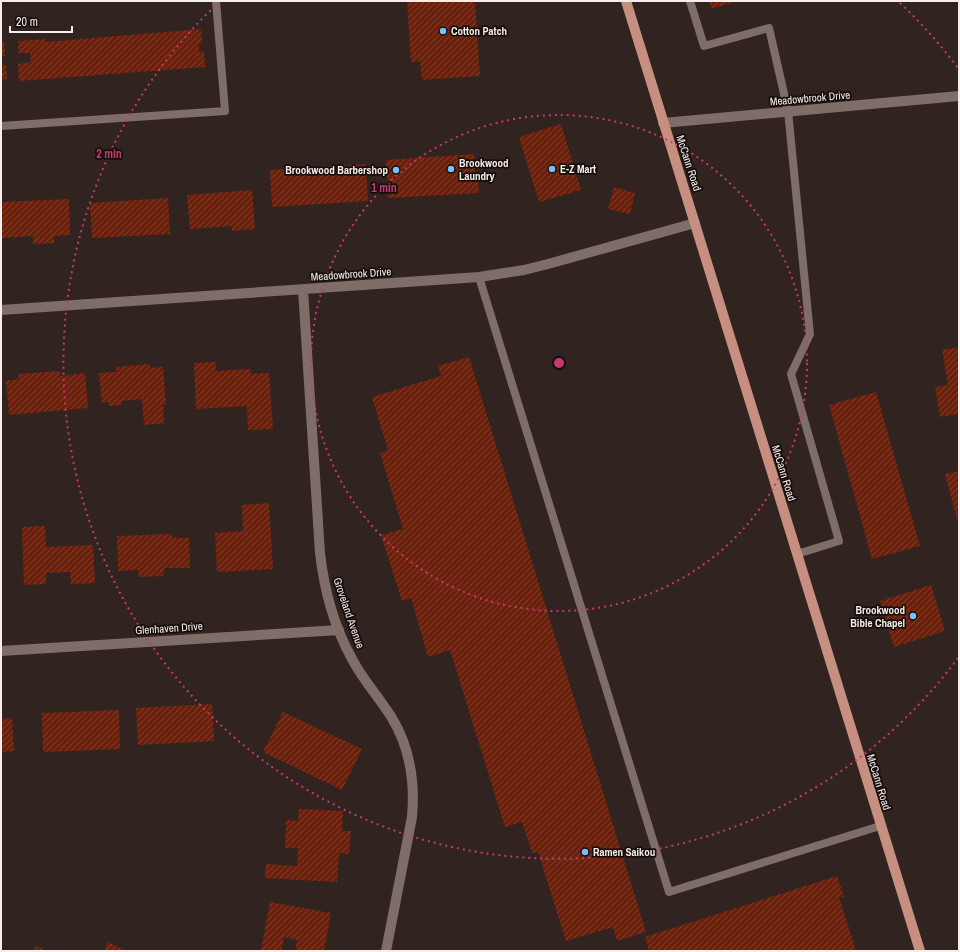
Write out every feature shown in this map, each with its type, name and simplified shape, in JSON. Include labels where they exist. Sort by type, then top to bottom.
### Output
[{"type":"main road","name":"McCann Road","points":[[626,1],[880,826],[920,951]]},
{"type":"street","name":"Meadowbrook Drive","points":[[664,123],[959,96]]},
{"type":"street","name":"Meadowbrook Drive","points":[[1,310],[479,277],[548,264],[695,223]]},
{"type":"street","name":"Groveland Avenue","points":[[302,290],[321,563],[327,592],[339,630],[347,649],[356,666],[397,728],[406,750],[413,781],[412,817],[386,951]]},
{"type":"street","name":"Glenhaven Drive","points":[[1,651],[339,630]]},
{"type":"lane","points":[[1,126],[225,111],[216,1]]},
{"type":"lane","points":[[690,1],[704,46],[769,28],[788,112],[810,334],[791,374],[839,541],[796,554]]},
{"type":"lane","points":[[479,277],[669,892],[880,826]]},
{"type":"building","name":"Cotton Patch","points":[[407,1],[475,1],[480,76],[422,80],[420,61],[411,62]]},
{"type":"building","points":[[709,1],[736,1],[712,9]]},
{"type":"building","points":[[201,29],[202,43],[199,45],[199,52],[204,51],[205,67],[19,81],[18,64],[31,62],[30,53],[19,53],[18,41],[45,39],[45,42]]},
{"type":"building","points":[[4,41],[5,56],[1,56],[1,42]]},
{"type":"building","points":[[1,61],[2,65],[6,65],[7,79],[1,80]]},
{"type":"building","name":"E-Z Mart","points":[[561,124],[581,190],[539,202],[519,137]]},
{"type":"building","points":[[474,154],[476,181],[478,181],[479,193],[388,198],[386,160]]},
{"type":"building","points":[[366,164],[368,201],[272,207],[270,170]]},
{"type":"building","points":[[614,187],[635,193],[630,214],[608,209]]},
{"type":"building","points":[[252,190],[255,229],[232,231],[232,226],[190,229],[187,195]]},
{"type":"building","points":[[168,198],[170,234],[92,238],[90,203]]},
{"type":"building","points":[[69,199],[70,235],[54,236],[54,243],[33,244],[33,236],[1,238],[1,202]]},
{"type":"building","points":[[959,347],[959,414],[940,417],[935,387],[948,385],[942,350]]},
{"type":"building","points":[[469,357],[646,932],[617,941],[613,927],[566,941],[538,852],[532,853],[522,822],[505,827],[450,650],[428,657],[411,598],[402,601],[381,535],[403,529],[380,453],[388,450],[372,397],[441,376],[438,366]]},
{"type":"building","points":[[216,362],[216,371],[251,369],[251,374],[269,373],[273,429],[248,430],[247,406],[196,409],[194,363]]},
{"type":"building","points":[[149,364],[150,368],[163,367],[166,405],[163,405],[164,423],[144,425],[142,399],[121,401],[121,405],[109,406],[109,402],[102,403],[99,373],[116,372],[116,367]]},
{"type":"building","points":[[60,371],[60,376],[85,373],[88,408],[9,415],[6,381],[19,379],[18,374]]},
{"type":"building","points":[[876,392],[920,546],[872,559],[829,405]]},
{"type":"building","points":[[959,471],[959,519],[957,519],[945,474]]},
{"type":"building","points":[[269,503],[273,569],[217,572],[215,533],[243,531],[242,505]]},
{"type":"building","points":[[45,526],[46,547],[93,545],[95,583],[71,584],[70,572],[46,573],[46,584],[24,585],[22,527]]},
{"type":"building","points":[[172,534],[172,538],[189,538],[190,568],[165,568],[163,576],[139,577],[138,570],[118,571],[117,536]]},
{"type":"building","name":"Brookwood Bible Chapel","points":[[931,585],[945,631],[894,647],[880,601]]},
{"type":"building","points":[[212,704],[214,741],[138,745],[136,708]]},
{"type":"building","points":[[119,710],[120,749],[43,752],[42,713]]},
{"type":"building","points":[[283,712],[362,749],[342,790],[263,752]]},
{"type":"building","points":[[12,718],[14,751],[1,752],[1,719]]},
{"type":"building","points":[[299,809],[343,811],[342,831],[351,831],[349,854],[339,853],[337,882],[265,878],[266,864],[297,866],[298,848],[285,848],[286,820],[298,821]]},
{"type":"building","points":[[837,876],[844,897],[839,897],[856,951],[649,951],[645,937]]},
{"type":"building","points":[[270,902],[331,913],[324,951],[295,951],[297,940],[284,937],[281,951],[261,950]]},
{"type":"building","points":[[108,942],[127,951],[104,951]]},
{"type":"building","points":[[36,946],[47,951],[34,951]]},
{"type":"place","name":"Cotton Patch","points":[[443,31]]},
{"type":"place","name":"Brookwood Laundry","points":[[451,169]]},
{"type":"place","name":"E-Z Mart","points":[[552,169]]},
{"type":"place","name":"Brookwood Barbershop","points":[[396,170]]},
{"type":"place","name":"Brookwood Bible Chapel","points":[[913,616]]},
{"type":"place","name":"Ramen Saikou","points":[[585,852]]}]
